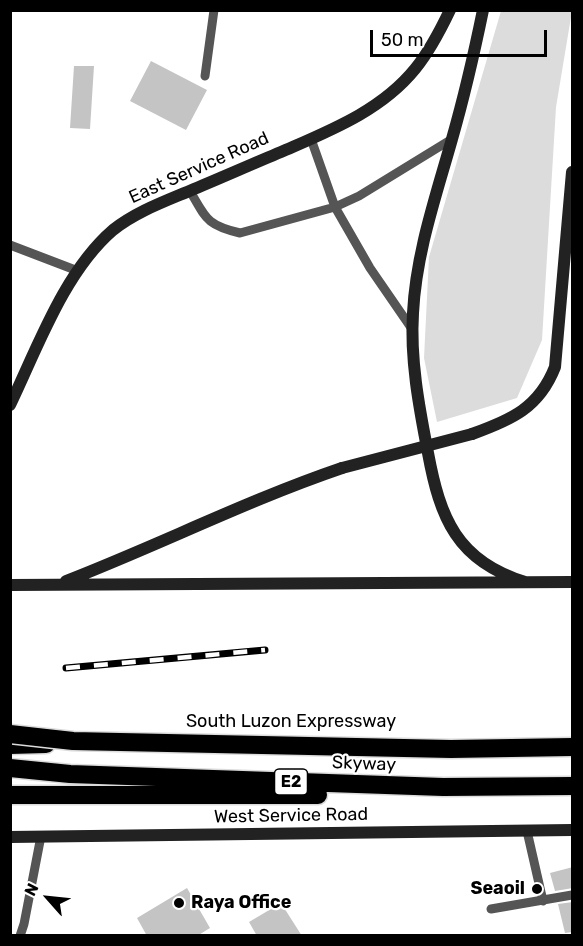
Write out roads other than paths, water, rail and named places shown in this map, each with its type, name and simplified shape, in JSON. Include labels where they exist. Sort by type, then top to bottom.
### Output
[{"type":"highway","name":"Skyway","points":[[10,735],[84,741],[451,749],[573,747]]},
{"type":"highway","name":"South Luzon Expressway","points":[[10,745],[573,741]]},
{"type":"highway","name":"Skyway","points":[[10,768],[70,774],[431,787],[573,786]]},
{"type":"highway","name":"E2","points":[[10,795],[573,794]]},
{"type":"main road","name":"East Service Road","points":[[10,405],[52,318],[78,271],[101,243],[128,219],[145,209],[311,139],[362,114],[400,86],[415,70],[429,50],[443,17],[450,10]]},
{"type":"main road","points":[[483,10],[452,139],[423,244],[413,310],[415,371],[432,476],[442,510],[457,538],[472,555],[502,574],[525,582]]},
{"type":"main road","points":[[56,584],[106,566],[274,492],[342,468],[472,434],[509,419],[532,403],[550,381],[555,368],[573,172]]},
{"type":"main road","points":[[10,585],[573,582]]},
{"type":"main road","name":"West Service Road","points":[[10,837],[573,830]]},
{"type":"lane","points":[[204,76],[214,10]]},
{"type":"lane","points":[[311,139],[335,207],[370,268],[412,329]]},
{"type":"lane","points":[[190,191],[208,220],[224,229],[240,233],[335,207],[360,196],[452,139]]},
{"type":"lane","points":[[10,244],[78,271]]},
{"type":"lane","points":[[527,831],[543,901]]},
{"type":"lane","points":[[20,936],[41,836]]},
{"type":"lane","points":[[491,909],[573,895]]},
{"type":"railway","points":[[66,668],[265,650]]},
{"type":"place","name":"Seaoil","points":[[537,889]]},
{"type":"place","name":"Raya Office","points":[[179,903]]}]
